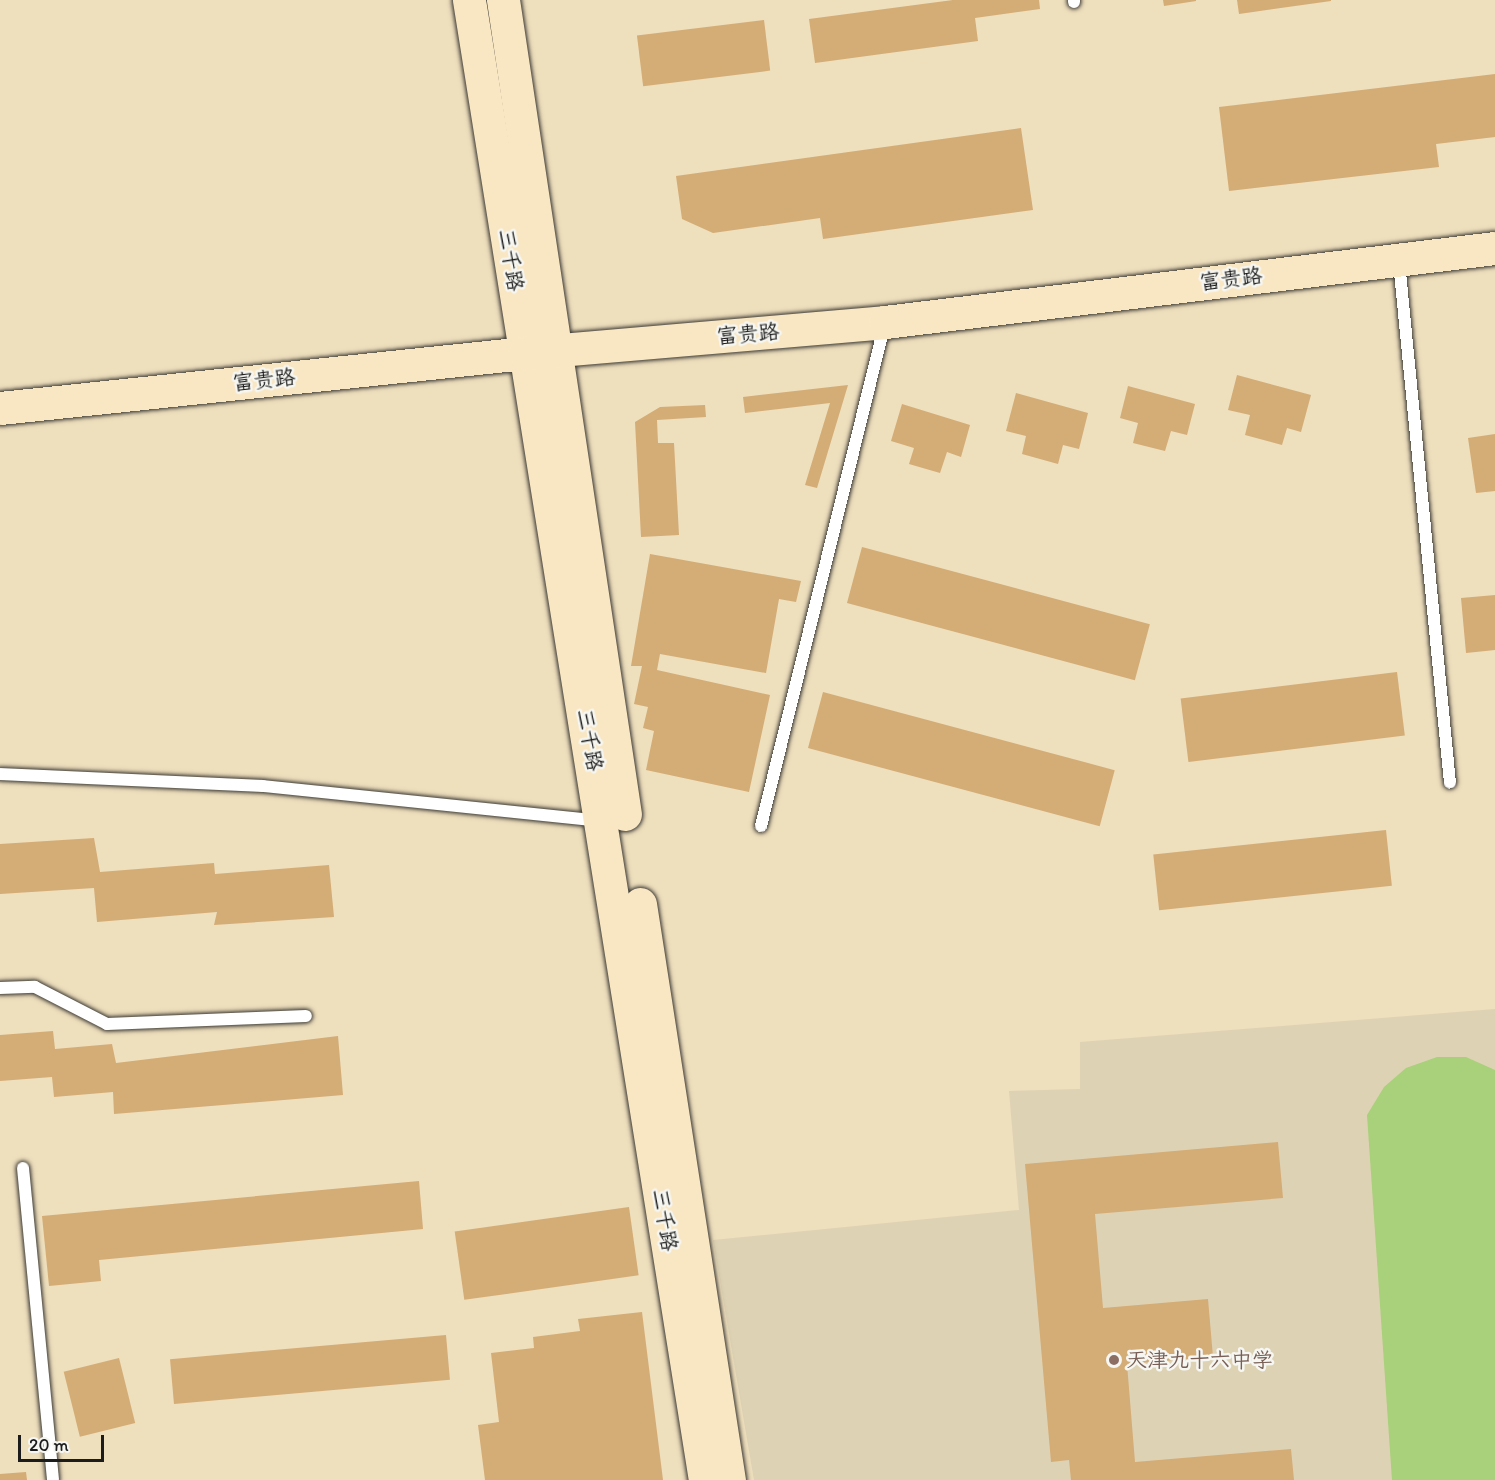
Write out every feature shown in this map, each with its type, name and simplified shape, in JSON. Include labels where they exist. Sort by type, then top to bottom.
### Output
[{"type":"street","name":"三千路","points":[[469,0],[539,352],[729,1480]]},
{"type":"street","name":"三千路","points":[[503,0],[539,352],[604,822],[705,1480]]},
{"type":"street","name":"富贵路","points":[[0,408],[539,352],[885,322],[1495,248]]},
{"type":"lane","points":[[1399,258],[1449,783]]},
{"type":"lane","points":[[761,826],[885,322]]},
{"type":"lane","points":[[0,774],[263,786],[604,822]]},
{"type":"lane","points":[[0,988],[35,987],[108,1024],[306,1016]]},
{"type":"lane","points":[[23,1168],[53,1480]]},
{"type":"shaded area","name":"天津九十六中学","points":[[1495,1009],[1495,1480],[754,1480],[713,1240],[1019,1210],[1009,1091],[1080,1089],[1080,1042]]},
{"type":"green space","points":[[1437,1057],[1466,1057],[1495,1070],[1495,1480],[1392,1480],[1367,1115],[1384,1087],[1406,1068]]},
{"type":"building","points":[[953,0],[1039,0],[1040,9],[975,18],[978,41],[815,63],[809,19]]},
{"type":"building","points":[[1163,0],[1196,0],[1196,1],[1164,6]]},
{"type":"building","points":[[1237,0],[1331,0],[1331,1],[1239,14]]},
{"type":"building","points":[[764,20],[770,71],[643,86],[637,36]]},
{"type":"building","points":[[1495,74],[1495,137],[1436,144],[1439,167],[1229,191],[1219,107]]},
{"type":"building","points":[[1021,128],[1033,210],[823,239],[820,218],[713,233],[682,219],[676,176]]},
{"type":"building","points":[[1237,375],[1311,395],[1301,432],[1287,428],[1282,445],[1245,435],[1250,415],[1228,410]]},
{"type":"building","points":[[848,385],[817,488],[805,485],[830,403],[745,413],[743,397]]},
{"type":"building","points":[[1128,386],[1195,404],[1187,435],[1171,431],[1165,451],[1133,443],[1138,423],[1120,418]]},
{"type":"building","points":[[1016,393],[1088,413],[1079,449],[1063,445],[1058,464],[1022,454],[1026,436],[1006,431]]},
{"type":"building","points":[[902,404],[970,425],[961,457],[947,452],[940,473],[909,464],[914,448],[891,441]]},
{"type":"building","points":[[705,405],[706,417],[657,420],[658,443],[674,443],[679,535],[641,537],[635,422],[660,407]]},
{"type":"building","points":[[1495,434],[1495,491],[1476,493],[1468,438]]},
{"type":"building","points":[[862,547],[1150,624],[1135,680],[847,603]]},
{"type":"building","points":[[650,554],[801,581],[796,602],[779,599],[766,673],[660,654],[657,670],[770,695],[749,792],[646,770],[654,731],[643,728],[648,707],[634,704],[642,666],[631,666]]},
{"type":"building","points":[[1495,595],[1495,650],[1466,653],[1461,598]]},
{"type":"building","points":[[1397,672],[1405,736],[1188,762],[1181,699]]},
{"type":"building","points":[[823,692],[1115,770],[1100,826],[808,748]]},
{"type":"building","points":[[1386,830],[1392,886],[1159,910],[1153,854]]},
{"type":"building","points":[[94,838],[100,872],[214,863],[215,874],[329,865],[334,917],[214,925],[217,912],[97,922],[94,888],[0,894],[0,844]]},
{"type":"building","points":[[53,1031],[55,1049],[112,1044],[116,1063],[338,1036],[343,1095],[114,1114],[113,1092],[54,1097],[52,1077],[0,1081],[0,1035]]},
{"type":"building","points":[[1278,1142],[1283,1198],[1095,1214],[1103,1308],[1208,1299],[1213,1357],[1127,1364],[1135,1462],[1291,1449],[1294,1480],[1071,1480],[1069,1460],[1051,1462],[1025,1164]]},
{"type":"building","points":[[419,1181],[423,1229],[99,1260],[101,1281],[49,1286],[42,1216]]},
{"type":"building","points":[[629,1207],[639,1275],[464,1300],[455,1231]]},
{"type":"building","points":[[642,1312],[663,1480],[485,1480],[478,1425],[499,1422],[491,1353],[534,1348],[533,1337],[580,1331],[578,1319]]},
{"type":"building","points":[[446,1335],[450,1380],[174,1404],[170,1359]]},
{"type":"building","points":[[119,1358],[135,1423],[80,1437],[64,1372]]},
{"type":"building","points":[[26,1472],[27,1480],[0,1480],[0,1474]]},
{"type":"place","name":"天津九十六中学","points":[[1114,1360]]}]
